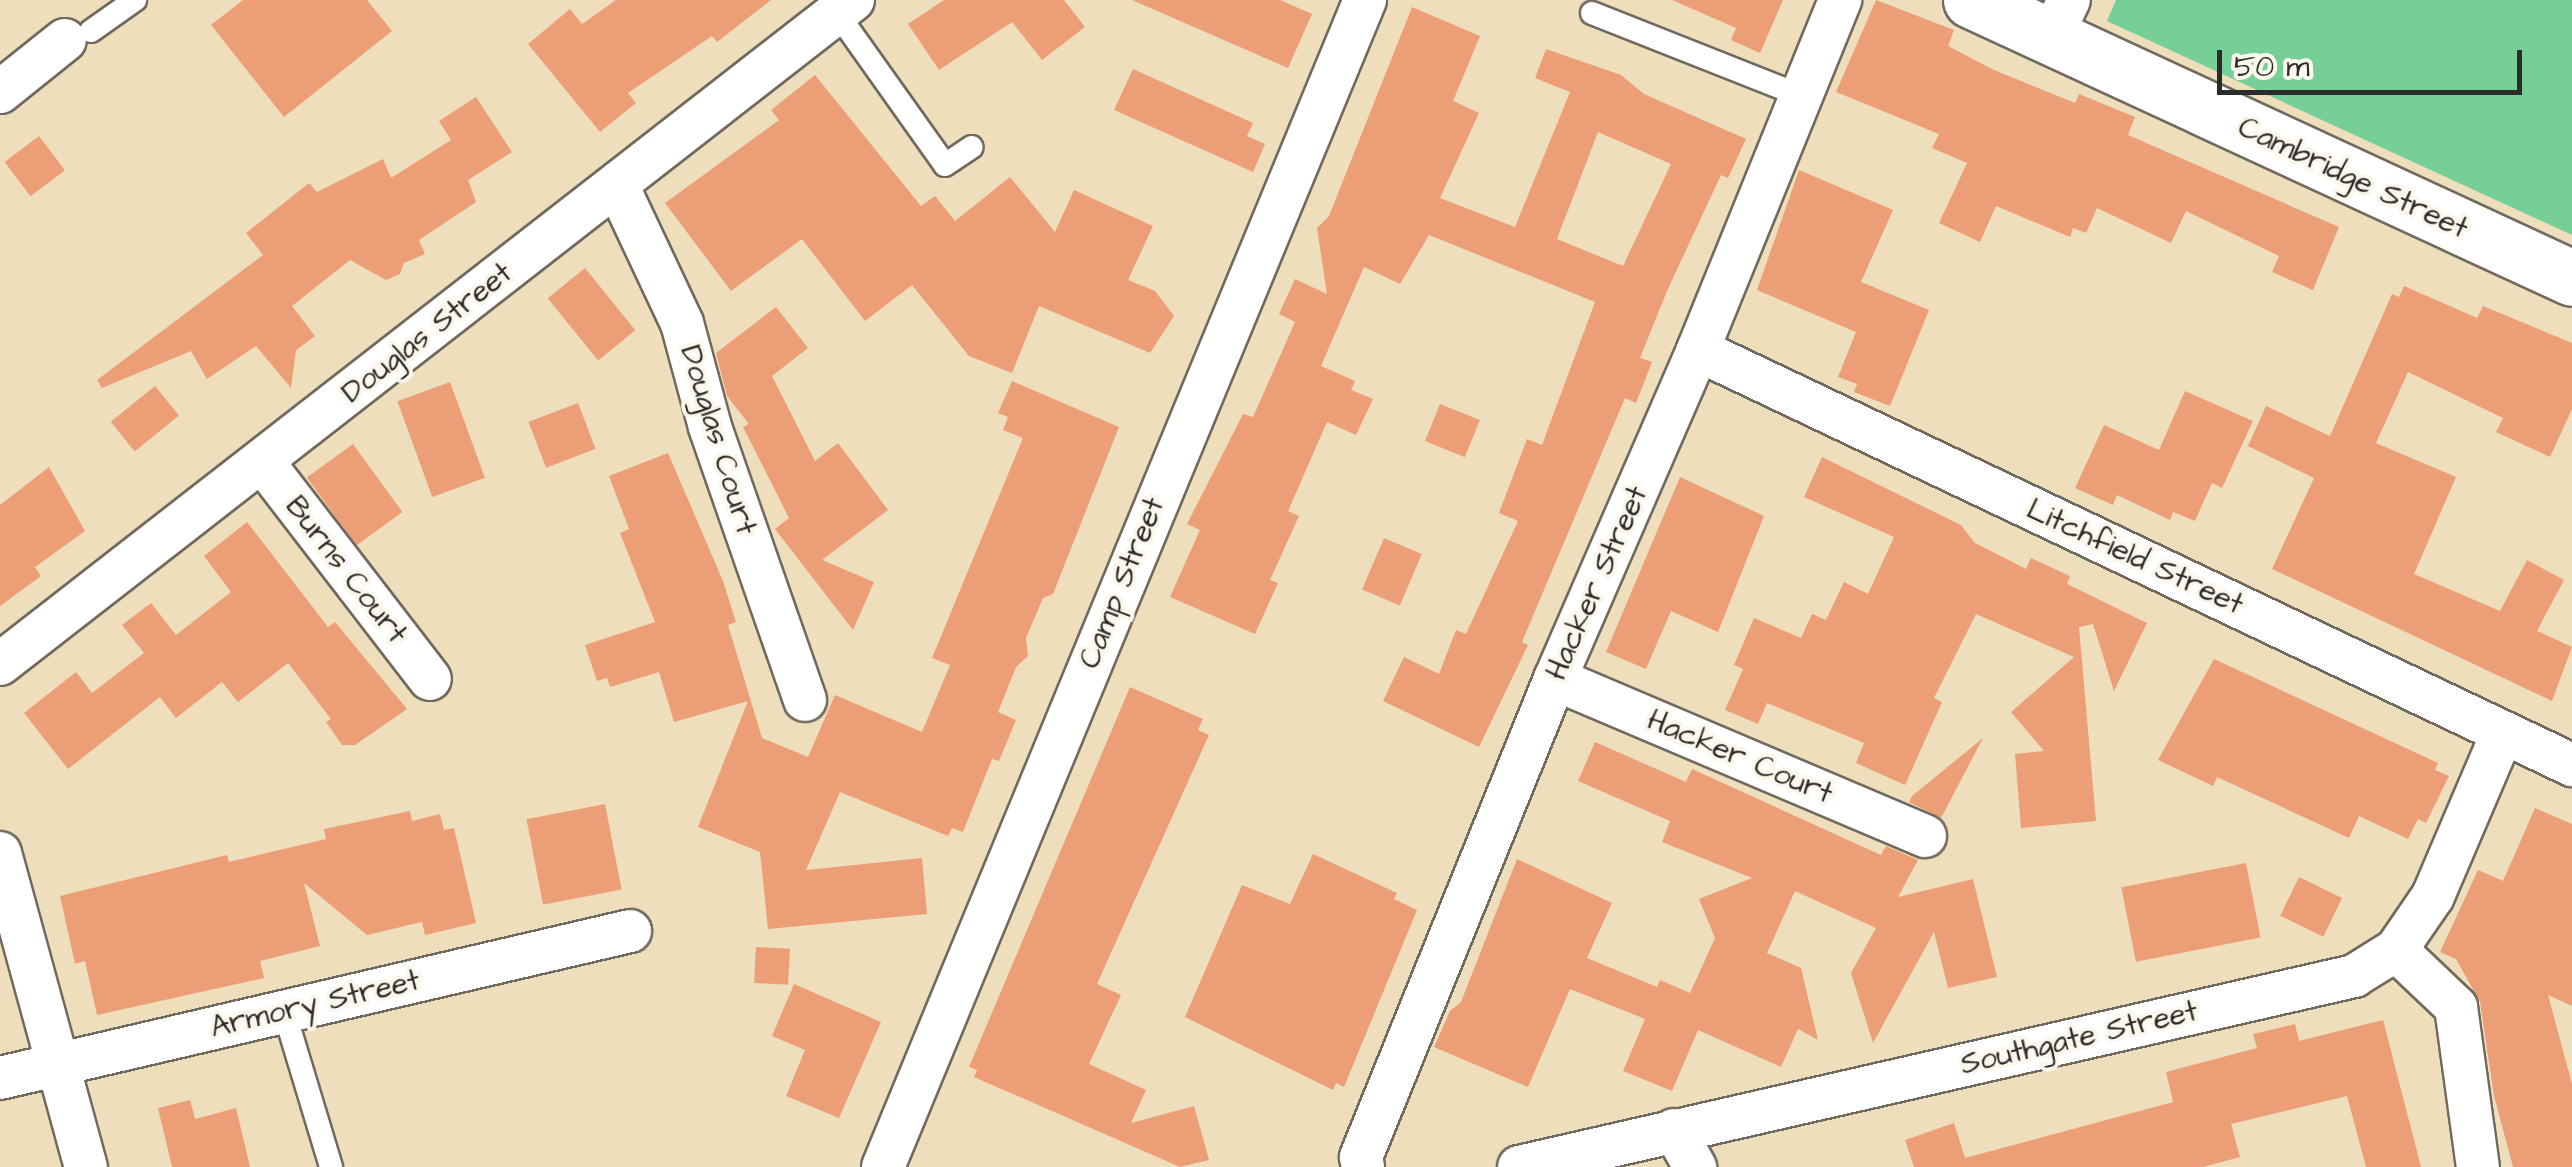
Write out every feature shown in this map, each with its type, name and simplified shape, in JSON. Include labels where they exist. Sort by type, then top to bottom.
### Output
[{"type":"main road","name":"Cambridge Street","points":[[1971,0],[2060,18],[2572,278]]},
{"type":"street","name":"Hacker Street","points":[[1363,1167],[1361,1157],[1554,679],[1698,350],[1840,0]]},
{"type":"street","name":"Douglas Street","points":[[0,664],[616,186],[839,4]]},
{"type":"street","name":"Camp Street","points":[[883,1167],[1353,4]]},
{"type":"street","points":[[0,92],[78,36]]},
{"type":"street","name":"Douglas Court","points":[[616,186],[682,322],[710,427],[805,700]]},
{"type":"street","name":"Litchfield Street","points":[[1698,350],[2572,765]]},
{"type":"street","name":"Burns Court","points":[[262,461],[430,679]]},
{"type":"street","name":"Hacker Court","points":[[1554,679],[1925,836]]},
{"type":"street","name":"Southgate Street","points":[[1519,1167],[2354,976],[2396,950],[2433,896],[2503,732]]},
{"type":"street","points":[[0,853],[6,898],[59,1063],[86,1167]]},
{"type":"street","name":"Armory Street","points":[[0,1078],[630,931]]},
{"type":"street","points":[[2396,950],[2456,1007],[2478,1167]]},
{"type":"street","points":[[1674,1130],[1695,1167]]},
{"type":"lane","points":[[78,36],[135,0]]},
{"type":"lane","points":[[839,4],[945,166],[972,147]]},
{"type":"lane","points":[[1592,13],[1799,95]]},
{"type":"lane","points":[[284,1011],[331,1167]]},
{"type":"green space","points":[[2116,0],[2572,0],[2572,235],[2107,21]]},
{"type":"building","points":[[243,0],[367,0],[392,31],[284,117],[211,25]]},
{"type":"building","points":[[616,0],[771,0],[717,42],[712,36],[628,93],[636,103],[600,132],[528,44],[570,9],[582,24]]},
{"type":"building","points":[[944,0],[1064,0],[1085,27],[1042,60],[1012,22],[939,70],[908,24]]},
{"type":"building","points":[[1132,0],[1280,0],[1312,14],[1288,68]]},
{"type":"building","points":[[1672,0],[1783,0],[1760,53],[1731,40],[1736,28]]},
{"type":"building","points":[[1876,0],[1954,30],[1948,46],[1994,70],[2075,103],[2079,94],[2135,117],[2128,135],[2339,227],[2313,290],[2272,272],[2279,256],[2186,211],[2171,243],[2097,208],[2086,233],[2073,228],[2070,237],[1996,206],[1980,242],[1939,223],[1967,163],[1932,148],[1939,134],[1836,92]]},
{"type":"building","points":[[1412,7],[1480,36],[1453,101],[1479,113],[1440,198],[1515,227],[1570,92],[1535,78],[1546,49],[1621,75],[1644,94],[1746,139],[1728,178],[1721,175],[1667,291],[1640,358],[1652,362],[1636,403],[1625,398],[1522,642],[1528,645],[1479,747],[1383,701],[1404,657],[1439,674],[1456,630],[1466,634],[1518,521],[1499,513],[1527,439],[1542,445],[1595,302],[1429,235],[1400,284],[1364,267],[1321,366],[1355,381],[1351,390],[1373,399],[1356,435],[1327,422],[1288,511],[1299,516],[1270,580],[1278,583],[1255,634],[1170,597],[1200,530],[1187,524],[1243,414],[1253,417],[1295,322],[1279,314],[1295,279],[1327,294],[1317,228],[1329,216]],"holes":[[[1598,132],[1671,164],[1623,266],[1557,239]]]},
{"type":"building","points":[[1133,69],[1253,123],[1247,136],[1265,144],[1253,172],[1114,110]]},
{"type":"building","points":[[815,75],[921,206],[935,196],[955,221],[1010,177],[1055,232],[1074,190],[1153,226],[1128,280],[1155,291],[1174,316],[1150,353],[1039,306],[1012,373],[969,356],[912,285],[865,321],[802,239],[731,291],[665,203],[779,120],[771,110]]},
{"type":"building","points":[[476,97],[512,152],[468,180],[476,202],[419,240],[425,254],[404,263],[400,274],[386,280],[350,260],[292,306],[315,336],[296,350],[291,388],[256,346],[207,379],[191,351],[102,388],[97,380],[263,255],[246,233],[309,183],[317,192],[383,159],[391,178],[451,140],[439,121]]},
{"type":"building","points":[[39,136],[65,170],[31,196],[5,162]]},
{"type":"building","points":[[1799,170],[1893,210],[1861,282],[1929,310],[1890,406],[1854,392],[1857,384],[1838,377],[1856,332],[1757,290]]},
{"type":"building","points":[[585,268],[635,330],[598,360],[548,298]]},
{"type":"building","points":[[2404,286],[2477,318],[2483,306],[2572,343],[2572,409],[2550,457],[2496,432],[2503,418],[2408,372],[2376,443],[2456,477],[2414,574],[2500,611],[2527,560],[2564,580],[2537,631],[2572,647],[2552,701],[2272,569],[2314,478],[2248,446],[2266,406],[2330,436],[2392,294],[2399,297]]},
{"type":"building","points":[[776,307],[808,348],[772,376],[815,461],[838,443],[888,510],[822,560],[874,582],[853,630],[775,529],[789,518],[743,427],[749,424],[727,396],[716,353]]},
{"type":"building","points":[[1012,381],[1119,427],[1053,594],[1043,598],[1026,638],[1028,656],[1016,667],[998,712],[1016,720],[999,761],[992,759],[963,832],[952,828],[948,836],[840,792],[806,870],[922,858],[927,914],[768,929],[760,852],[698,827],[748,701],[674,722],[659,672],[610,687],[607,678],[597,681],[585,645],[655,622],[620,533],[629,529],[609,476],[668,453],[723,581],[736,622],[728,625],[762,738],[808,757],[835,695],[922,732],[950,665],[932,658],[1023,438],[1003,430],[1008,417],[998,413]]},
{"type":"building","points":[[450,382],[485,478],[432,497],[397,401]]},
{"type":"building","points":[[155,386],[179,416],[135,451],[111,422]]},
{"type":"building","points":[[2185,391],[2253,421],[2222,488],[2212,483],[2195,521],[2173,512],[2170,520],[2117,495],[2113,505],[2075,488],[2104,425],[2159,450]]},
{"type":"building","points":[[578,403],[596,449],[546,468],[529,422]]},
{"type":"building","points":[[1440,404],[1480,420],[1465,457],[1425,441]]},
{"type":"building","points":[[353,444],[402,512],[356,545],[307,478]]},
{"type":"building","points":[[1822,457],[1961,525],[1975,543],[2026,569],[2031,558],[2070,576],[2067,584],[2147,623],[2114,691],[2093,624],[2079,627],[2096,821],[2021,828],[2015,754],[2044,751],[2011,712],[2074,657],[1976,614],[1934,698],[1942,702],[1905,785],[1856,763],[1864,743],[1767,703],[1758,724],[1725,710],[1743,669],[1734,665],[1754,618],[1801,638],[1812,614],[1826,620],[1844,582],[1868,594],[1894,537],[1804,497]]},
{"type":"building","points":[[49,467],[85,531],[35,567],[41,576],[0,606],[0,505]]},
{"type":"building","points":[[1680,477],[1764,516],[1718,632],[1671,611],[1646,669],[1606,652]]},
{"type":"building","points":[[247,522],[328,627],[335,622],[407,709],[355,745],[342,745],[326,722],[331,719],[288,663],[238,702],[222,682],[176,718],[160,697],[68,769],[24,713],[76,672],[92,693],[144,653],[122,625],[151,603],[176,635],[231,592],[204,556]]},
{"type":"building","points":[[1384,538],[1422,554],[1400,606],[1362,590]]},
{"type":"building","points":[[2214,659],[2438,763],[2435,770],[2449,776],[2426,823],[2418,819],[2408,839],[2359,816],[2349,838],[2217,777],[2213,786],[2158,760]]},
{"type":"building","points":[[1130,687],[1203,719],[1198,730],[1209,735],[1097,984],[1121,995],[1089,1064],[1146,1090],[1131,1123],[1194,1106],[1209,1160],[1180,1167],[974,1077],[977,1070],[969,1067]]},
{"type":"building","points":[[1983,738],[1941,818],[1909,802],[1912,796]]},
{"type":"building","points":[[1595,742],[1686,782],[1692,769],[1881,855],[1886,846],[1918,860],[1898,897],[1973,879],[1997,977],[1948,988],[1934,932],[1873,1043],[1851,973],[1876,928],[1795,891],[1767,953],[1801,968],[1818,1040],[1798,1029],[1781,1067],[1698,1030],[1672,1091],[1623,1071],[1645,1019],[1570,989],[1528,1087],[1434,1047],[1450,1011],[1461,1002],[1517,859],[1612,903],[1587,958],[1657,987],[1660,980],[1690,993],[1715,938],[1699,899],[1752,878],[1662,842],[1670,821],[1578,781]]},
{"type":"building","points":[[605,804],[622,889],[543,905],[526,819]]},
{"type":"building","points":[[2535,808],[2572,824],[2572,1006],[2548,995],[2572,1084],[2572,1167],[2513,1167],[2494,1096],[2480,1002],[2456,959],[2440,952],[2478,870],[2503,881]]},
{"type":"building","points":[[410,811],[412,821],[440,814],[444,830],[454,828],[476,923],[425,935],[422,922],[367,935],[304,883],[320,946],[260,961],[264,978],[97,1015],[85,961],[75,964],[60,896],[227,855],[229,862],[326,839],[324,829]]},
{"type":"building","points":[[1313,854],[1397,893],[1394,899],[1417,910],[1344,1087],[1336,1083],[1333,1090],[1185,1017],[1242,885],[1290,904]]},
{"type":"building","points":[[2246,863],[2261,938],[2136,962],[2121,887]]},
{"type":"building","points":[[2299,877],[2342,898],[2323,937],[2280,916]]},
{"type":"building","points":[[756,947],[790,949],[788,985],[754,983]]},
{"type":"building","points":[[794,984],[881,1022],[839,1118],[786,1096],[805,1050],[772,1036]]},
{"type":"building","points":[[2383,1020],[2421,1167],[2366,1167],[2347,1096],[2231,1124],[2240,1157],[2203,1167],[1914,1167],[1905,1140],[1954,1123],[1965,1158],[2173,1102],[2166,1072],[2257,1048],[2253,1034],[2295,1024],[2299,1041]]},
{"type":"building","points":[[190,1100],[195,1119],[236,1108],[250,1167],[172,1167],[158,1108]]}]
